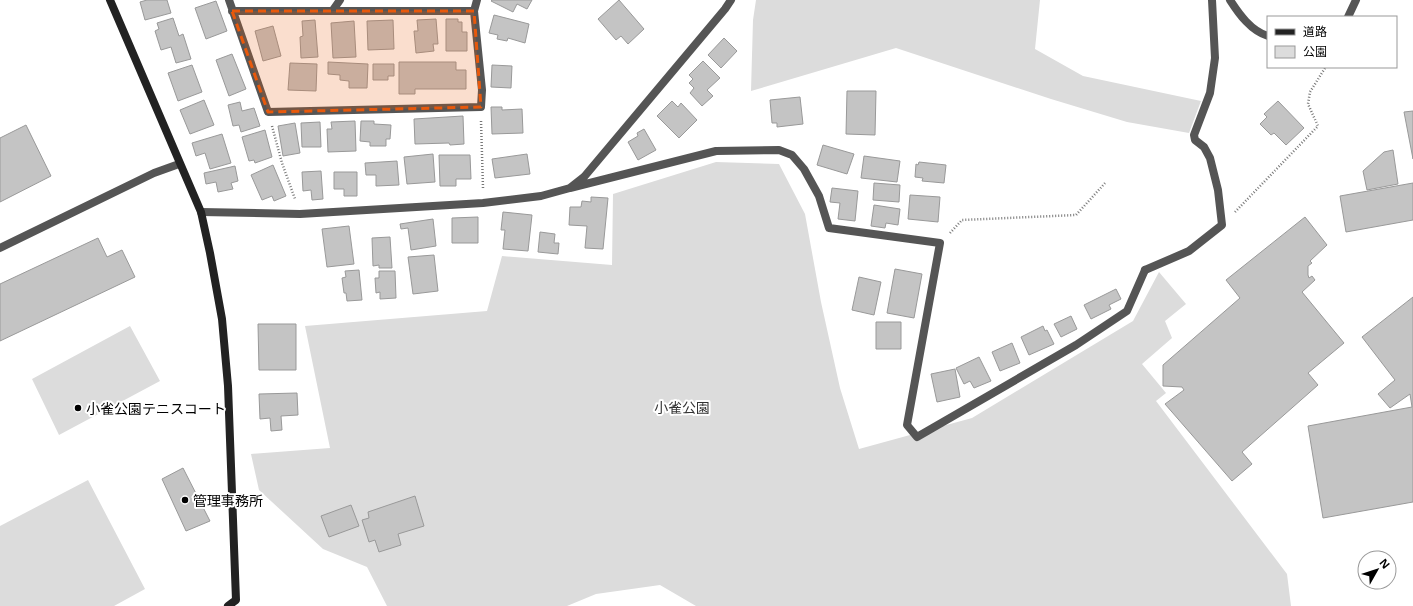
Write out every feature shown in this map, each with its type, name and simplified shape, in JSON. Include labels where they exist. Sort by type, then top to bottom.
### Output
[{"type":"street","points":[[110,0],[179,164],[201,212],[210,253],[220,312],[228,386],[236,603],[228,606]]},
{"type":"street","points":[[229,0],[268,112],[481,107],[482,90],[474,11],[477,0]]},
{"type":"street","points":[[333,10],[340,0]]},
{"type":"street","points":[[570,188],[584,177],[731,0]]},
{"type":"street","points":[[201,212],[300,214],[483,203],[541,196],[716,151],[779,150],[792,155],[804,169],[819,196],[829,228],[940,243],[907,426],[917,437],[1076,345],[1127,311],[1145,270],[1189,251],[1222,225],[1218,190],[1210,158],[1204,147],[1195,140],[1194,135],[1210,93],[1215,58],[1212,0]]},
{"type":"street","points":[[1230,0],[1247,23],[1260,34],[1267,36]]},
{"type":"street","points":[[1348,16],[1356,0]]},
{"type":"street","points":[[232,10],[474,11]]},
{"type":"street","points":[[0,248],[154,173],[179,164]]},
{"type":"path","points":[[1222,225],[1318,126],[1308,104],[1310,92],[1325,68]]},
{"type":"path","points":[[481,107],[483,203]]},
{"type":"path","points":[[268,112],[282,163],[300,214]]},
{"type":"path","points":[[940,243],[962,220],[1076,215],[1106,182]]},
{"type":"highlighted area","points":[[232,11],[474,11],[481,107],[268,112]]},
{"type":"green space","points":[[756,0],[1040,0],[1035,49],[1083,76],[1201,101],[1189,133],[1127,122],[1051,99],[896,48],[751,91],[753,20]]},
{"type":"green space","name":"小雀公園","points":[[716,162],[779,164],[805,214],[821,302],[840,388],[859,449],[972,418],[1133,321],[1159,272],[1186,304],[1165,321],[1172,338],[1142,364],[1166,393],[1156,401],[1287,574],[1291,606],[696,606],[660,585],[596,594],[567,606],[387,606],[367,567],[323,549],[259,490],[251,454],[330,448],[305,326],[487,311],[502,256],[612,265],[613,194]]},
{"type":"green space","name":"小雀公園テニスコート","points":[[130,326],[160,381],[59,435],[32,379]]},
{"type":"green space","points":[[88,480],[145,589],[114,606],[0,606],[0,526]]},
{"type":"building","points":[[147,0],[167,0],[171,13],[145,20],[140,2]]},
{"type":"building","points":[[532,0],[527,9],[517,4],[513,12],[491,1]]},
{"type":"building","points":[[619,0],[644,29],[628,44],[621,36],[616,40],[598,19]]},
{"type":"building","points":[[216,1],[227,31],[206,39],[195,8]]},
{"type":"building","points":[[494,15],[529,24],[525,43],[508,38],[507,41],[497,39],[498,35],[489,33]]},
{"type":"building","points":[[173,18],[179,36],[183,34],[191,59],[176,63],[171,47],[161,50],[155,31],[159,29],[157,23]]},
{"type":"building","points":[[436,19],[438,44],[433,44],[434,51],[416,53],[414,31],[418,31],[417,20]]},
{"type":"building","points":[[446,19],[458,19],[458,22],[462,22],[462,32],[467,32],[467,51],[446,51]]},
{"type":"building","points":[[315,20],[318,57],[301,58],[300,37],[303,36],[302,21]]},
{"type":"building","points":[[393,20],[394,49],[368,50],[367,21]]},
{"type":"building","points":[[354,21],[356,57],[333,58],[331,23]]},
{"type":"building","points":[[273,26],[281,56],[263,61],[255,31]]},
{"type":"building","points":[[724,38],[737,51],[721,68],[708,55]]},
{"type":"building","points":[[232,54],[246,89],[229,96],[216,60]]},
{"type":"building","points":[[703,61],[720,78],[707,90],[713,96],[702,106],[690,93],[694,88],[689,83],[693,79],[689,75]]},
{"type":"building","points":[[328,62],[368,64],[367,88],[349,88],[349,81],[340,80],[340,75],[328,74]]},
{"type":"building","points":[[399,62],[456,62],[456,70],[466,70],[466,89],[415,89],[415,94],[399,94]]},
{"type":"building","points":[[290,63],[317,64],[316,91],[288,90]]},
{"type":"building","points":[[373,64],[394,64],[394,76],[388,76],[388,80],[373,80]]},
{"type":"building","points":[[192,65],[202,92],[178,101],[168,73]]},
{"type":"building","points":[[492,65],[512,66],[511,88],[491,87]]},
{"type":"building","points":[[847,91],[876,91],[875,135],[846,134]]},
{"type":"building","points":[[800,97],[803,124],[777,127],[777,123],[772,123],[770,100]]},
{"type":"building","points":[[204,100],[214,125],[190,134],[180,110]]},
{"type":"building","points":[[672,101],[678,107],[681,103],[697,120],[679,138],[657,116]]},
{"type":"building","points":[[1278,101],[1304,128],[1286,145],[1274,133],[1271,135],[1260,124],[1267,117],[1264,114]]},
{"type":"building","points":[[240,102],[242,111],[254,108],[260,126],[241,132],[239,125],[233,126],[228,105]]},
{"type":"building","points":[[491,107],[502,107],[502,110],[522,109],[523,133],[492,134]]},
{"type":"building","points":[[1413,111],[1413,159],[1404,112]]},
{"type":"building","points":[[463,116],[464,144],[415,144],[414,119]]},
{"type":"building","points":[[355,121],[356,151],[328,152],[327,129],[332,129],[331,122]]},
{"type":"building","points":[[361,121],[374,121],[374,124],[391,125],[390,139],[386,139],[386,146],[370,146],[370,142],[360,141]]},
{"type":"building","points":[[320,122],[321,147],[302,147],[301,123]]},
{"type":"building","points":[[295,123],[300,153],[283,156],[278,126]]},
{"type":"building","points":[[26,125],[51,176],[0,202],[0,138]]},
{"type":"building","points":[[644,129],[656,150],[638,160],[628,142],[638,136],[637,133]]},
{"type":"building","points":[[265,130],[272,157],[255,163],[254,160],[249,161],[242,137]]},
{"type":"building","points":[[222,134],[231,163],[210,169],[205,153],[196,156],[192,143]]},
{"type":"building","points":[[823,145],[854,154],[847,174],[817,165]]},
{"type":"building","points":[[1393,150],[1398,184],[1367,190],[1363,171],[1384,152]]},
{"type":"building","points":[[433,154],[435,182],[407,184],[404,157]]},
{"type":"building","points":[[527,154],[530,174],[495,178],[492,159]]},
{"type":"building","points":[[439,155],[470,155],[471,179],[456,179],[456,186],[440,186]]},
{"type":"building","points":[[864,156],[900,161],[897,182],[861,178]]},
{"type":"building","points":[[397,161],[399,185],[376,186],[376,175],[366,175],[365,163]]},
{"type":"building","points":[[919,162],[946,165],[944,183],[922,181],[923,178],[915,177],[916,164],[918,165]]},
{"type":"building","points":[[273,165],[286,196],[274,201],[272,196],[262,200],[251,175]]},
{"type":"building","points":[[235,166],[238,181],[231,183],[233,189],[218,192],[216,182],[206,184],[204,173]]},
{"type":"building","points":[[321,171],[323,199],[312,200],[311,190],[303,191],[302,172]]},
{"type":"building","points":[[334,172],[357,172],[357,196],[344,196],[344,189],[334,189]]},
{"type":"building","points":[[874,183],[900,185],[899,202],[873,200]]},
{"type":"building","points":[[1413,183],[1413,220],[1346,232],[1340,196]]},
{"type":"building","points":[[832,188],[858,191],[855,221],[838,219],[840,203],[830,202]]},
{"type":"building","points":[[910,195],[940,197],[938,222],[908,219]]},
{"type":"building","points":[[591,197],[608,198],[603,249],[585,248],[587,226],[569,225],[570,207],[581,207],[582,201],[591,202]]},
{"type":"building","points":[[874,205],[900,209],[898,225],[886,223],[885,228],[871,226]]},
{"type":"building","points":[[503,212],[532,215],[528,251],[503,249],[505,230],[501,230]]},
{"type":"building","points":[[478,217],[478,243],[452,243],[452,218]]},
{"type":"building","points":[[1305,217],[1327,245],[1310,261],[1312,263],[1308,266],[1308,275],[1309,278],[1312,276],[1315,280],[1302,292],[1344,343],[1308,373],[1318,385],[1242,452],[1252,464],[1232,481],[1165,404],[1184,390],[1182,387],[1163,386],[1163,365],[1240,298],[1226,280]]},
{"type":"building","points":[[433,219],[436,246],[411,250],[408,228],[401,229],[400,224]]},
{"type":"building","points":[[349,226],[354,264],[327,267],[322,229]]},
{"type":"building","points":[[540,232],[555,234],[554,243],[559,243],[558,254],[538,252]]},
{"type":"building","points":[[390,237],[392,268],[379,268],[379,265],[373,266],[372,238]]},
{"type":"building","points":[[98,238],[107,257],[122,250],[135,277],[0,341],[0,284]]},
{"type":"building","points":[[434,255],[438,291],[413,294],[408,257]]},
{"type":"building","points":[[895,269],[922,274],[914,318],[887,313]]},
{"type":"building","points":[[359,270],[362,300],[347,301],[346,293],[344,293],[342,278],[346,277],[345,271]]},
{"type":"building","points":[[379,271],[395,271],[396,298],[380,299],[380,292],[376,293],[375,278],[379,278]]},
{"type":"building","points":[[859,277],[881,282],[874,315],[852,310]]},
{"type":"building","points":[[1116,289],[1121,299],[1109,305],[1111,309],[1091,319],[1084,305]]},
{"type":"building","points":[[1413,297],[1413,502],[1323,518],[1308,426],[1412,407],[1410,394],[1390,408],[1378,394],[1395,380],[1362,337]]},
{"type":"building","points":[[1071,316],[1077,329],[1061,337],[1054,324]]},
{"type":"building","points":[[876,322],[901,322],[901,349],[876,349]]},
{"type":"building","points":[[258,324],[296,324],[296,370],[259,370]]},
{"type":"building","points":[[1043,326],[1045,331],[1047,330],[1054,344],[1029,355],[1021,337]]},
{"type":"building","points":[[1012,343],[1020,363],[1000,371],[992,352]]},
{"type":"building","points":[[979,357],[991,381],[974,388],[970,381],[964,384],[956,368]]},
{"type":"building","points":[[955,369],[960,397],[937,402],[931,374]]},
{"type":"building","points":[[297,393],[298,415],[281,416],[282,430],[271,431],[270,418],[260,419],[259,394]]},
{"type":"building","name":"管理事務所","points":[[183,468],[210,521],[186,531],[162,479]]},
{"type":"building","points":[[415,496],[424,526],[398,534],[401,545],[379,552],[375,540],[369,542],[362,520],[369,518],[368,512]]},
{"type":"building","points":[[351,505],[359,526],[329,537],[321,516]]},
{"type":"place","name":"小雀公園テニスコート","points":[[78,408]]},
{"type":"place","name":"管理事務所","points":[[185,500]]}]
